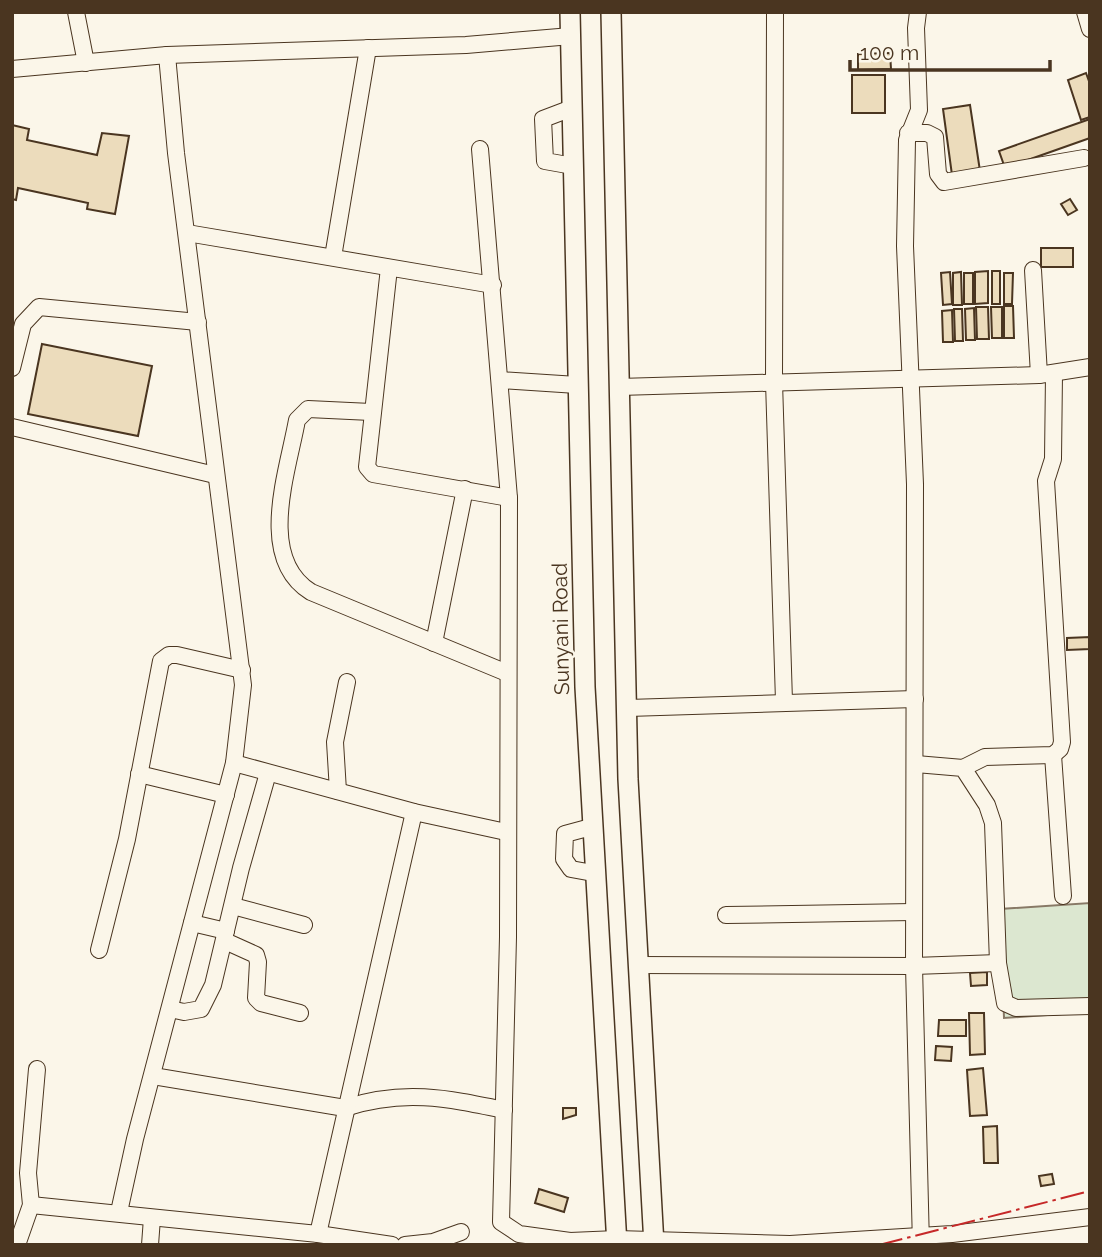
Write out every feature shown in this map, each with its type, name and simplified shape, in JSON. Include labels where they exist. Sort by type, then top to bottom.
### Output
[{"type":"main road","name":"Sunyani Road","points":[[570,12],[591,827],[617,1242]]},
{"type":"main road","points":[[611,12],[628,708],[638,965],[654,1243]]},
{"type":"street","points":[[76,12],[86,63]]},
{"type":"street","points":[[775,12],[774,382],[784,701]]},
{"type":"street","points":[[918,12],[916,28],[919,110],[908,133],[905,246],[915,496],[914,966],[921,1241]]},
{"type":"street","points":[[1085,12],[1090,29]]},
{"type":"street","points":[[12,69],[167,55],[368,48],[571,36]]},
{"type":"street","points":[[333,257],[368,48]]},
{"type":"street","points":[[119,1212],[135,1139],[234,763],[243,685],[215,475],[167,55]]},
{"type":"street","points":[[572,108],[543,119],[545,161],[573,166]]},
{"type":"street","points":[[908,133],[928,133],[935,137],[938,174],[944,182],[1084,158]]},
{"type":"street","points":[[480,149],[509,498],[506,832],[508,937],[501,1222],[508,1237],[654,1243],[921,1241],[1090,1217]]},
{"type":"street","points":[[187,233],[493,285]]},
{"type":"street","points":[[389,268],[371,412],[369,470],[509,498]]},
{"type":"street","points":[[916,764],[962,768],[985,757],[1053,755],[1062,743],[1046,481],[1053,459],[1033,270]]},
{"type":"street","points":[[12,368],[23,324],[39,307],[198,322]]},
{"type":"street","points":[[619,387],[1046,374],[1090,367]]},
{"type":"street","points":[[500,380],[578,385]]},
{"type":"street","points":[[371,412],[308,409],[297,420],[278,526],[281,553],[293,578],[310,592],[507,673]]},
{"type":"street","points":[[12,427],[215,475]]},
{"type":"street","points":[[434,643],[465,489]]},
{"type":"street","points":[[99,950],[127,839],[162,661],[169,655],[177,655],[242,670]]},
{"type":"street","points":[[338,790],[335,742],[348,682]]},
{"type":"street","points":[[628,708],[784,701],[915,699]]},
{"type":"street","points":[[1053,755],[1063,896]]},
{"type":"street","points":[[234,763],[414,812],[506,832]]},
{"type":"street","points":[[962,768],[987,805],[993,823],[998,963],[1003,998],[1010,1007],[1090,1006]]},
{"type":"street","points":[[170,1009],[184,1012],[201,1009],[214,985],[268,773]]},
{"type":"street","points":[[139,774],[226,794]]},
{"type":"street","points":[[318,1234],[345,1108],[395,906],[414,812]]},
{"type":"street","points":[[591,827],[565,834],[564,859],[571,869],[593,873]]},
{"type":"street","points":[[233,906],[304,925]]},
{"type":"street","points":[[726,915],[914,912]]},
{"type":"street","points":[[192,923],[225,936],[256,955],[256,998],[300,1013]]},
{"type":"street","points":[[638,965],[914,966],[998,963]]},
{"type":"street","points":[[17,1245],[31,1205],[28,1173],[37,1069]]},
{"type":"street","points":[[153,1076],[345,1108],[373,1099],[401,1095],[445,1098],[504,1110]]},
{"type":"street","points":[[31,1205],[318,1234],[391,1245]]},
{"type":"street","points":[[150,1245],[152,1218]]},
{"type":"street","points":[[405,1245],[433,1242],[461,1232]]},
{"type":"green space","points":[[1090,903],[1090,1012],[1004,1018],[1000,909]]},
{"type":"building","points":[[890,53],[891,69],[858,70],[858,54]]},
{"type":"building","points":[[1086,73],[1090,84],[1090,117],[1081,120],[1068,80]]},
{"type":"building","points":[[852,75],[885,75],[885,113],[852,113]]},
{"type":"building","points":[[970,105],[980,171],[952,175],[943,109]]},
{"type":"building","points":[[1090,119],[1090,138],[1005,168],[999,151]]},
{"type":"building","points":[[12,125],[29,129],[27,140],[97,155],[102,133],[129,136],[115,214],[87,209],[88,203],[18,188],[16,200],[12,199]]},
{"type":"building","points":[[1070,199],[1077,210],[1068,215],[1061,204]]},
{"type":"building","points":[[1041,248],[1073,248],[1073,267],[1041,267]]},
{"type":"building","points":[[988,271],[988,303],[975,304],[975,272]]},
{"type":"building","points":[[992,271],[1000,271],[1000,304],[992,304]]},
{"type":"building","points":[[950,272],[952,304],[943,305],[941,273]]},
{"type":"building","points":[[961,272],[962,305],[953,305],[953,273]]},
{"type":"building","points":[[964,273],[973,273],[973,304],[964,304]]},
{"type":"building","points":[[1004,273],[1013,273],[1012,304],[1004,304]]},
{"type":"building","points":[[1004,306],[1013,306],[1014,338],[1004,338]]},
{"type":"building","points":[[976,307],[988,307],[989,339],[977,339]]},
{"type":"building","points":[[991,307],[1002,307],[1002,338],[992,338]]},
{"type":"building","points":[[974,308],[975,340],[966,340],[965,309]]},
{"type":"building","points":[[954,309],[962,309],[963,341],[955,341]]},
{"type":"building","points":[[952,310],[953,342],[943,342],[942,311]]},
{"type":"building","points":[[42,344],[152,366],[138,436],[28,414]]},
{"type":"building","points":[[1090,637],[1090,649],[1067,650],[1067,638]]},
{"type":"building","points":[[987,972],[987,985],[971,986],[970,973]]},
{"type":"building","points":[[969,1013],[984,1013],[985,1054],[970,1055]]},
{"type":"building","points":[[939,1020],[966,1020],[966,1036],[938,1036]]},
{"type":"building","points":[[936,1046],[952,1047],[951,1061],[935,1060]]},
{"type":"building","points":[[983,1068],[987,1115],[970,1116],[967,1070]]},
{"type":"building","points":[[563,1108],[576,1108],[576,1115],[563,1119]]},
{"type":"building","points":[[997,1126],[998,1163],[984,1163],[983,1127]]},
{"type":"building","points":[[1052,1174],[1054,1184],[1041,1186],[1039,1176]]},
{"type":"building","points":[[539,1189],[568,1198],[564,1212],[535,1203]]},
{"type":"power","points":[[879,1245],[1090,1191]]}]
